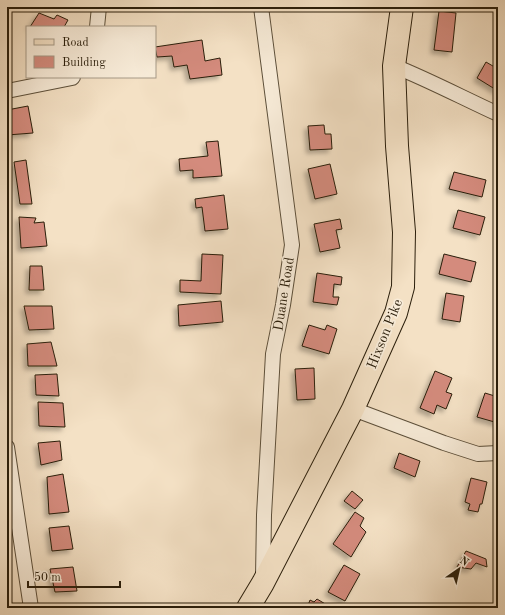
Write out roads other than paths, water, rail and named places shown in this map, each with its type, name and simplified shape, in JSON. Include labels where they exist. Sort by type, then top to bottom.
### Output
[{"type":"main road","name":"Hixson Pike","points":[[248,608],[263,583],[353,409],[396,314],[403,287],[404,232],[397,146],[394,66],[402,7]]},
{"type":"street","points":[[97,26],[99,7]]},
{"type":"street","name":"Duane Road","points":[[261,7],[292,245],[283,305],[273,354],[264,515],[263,583]]},
{"type":"street","points":[[394,66],[419,76],[498,114]]},
{"type":"street","points":[[7,91],[72,78]]},
{"type":"street","points":[[353,409],[478,454],[498,453]]},
{"type":"street","points":[[7,447],[30,608]]}]
